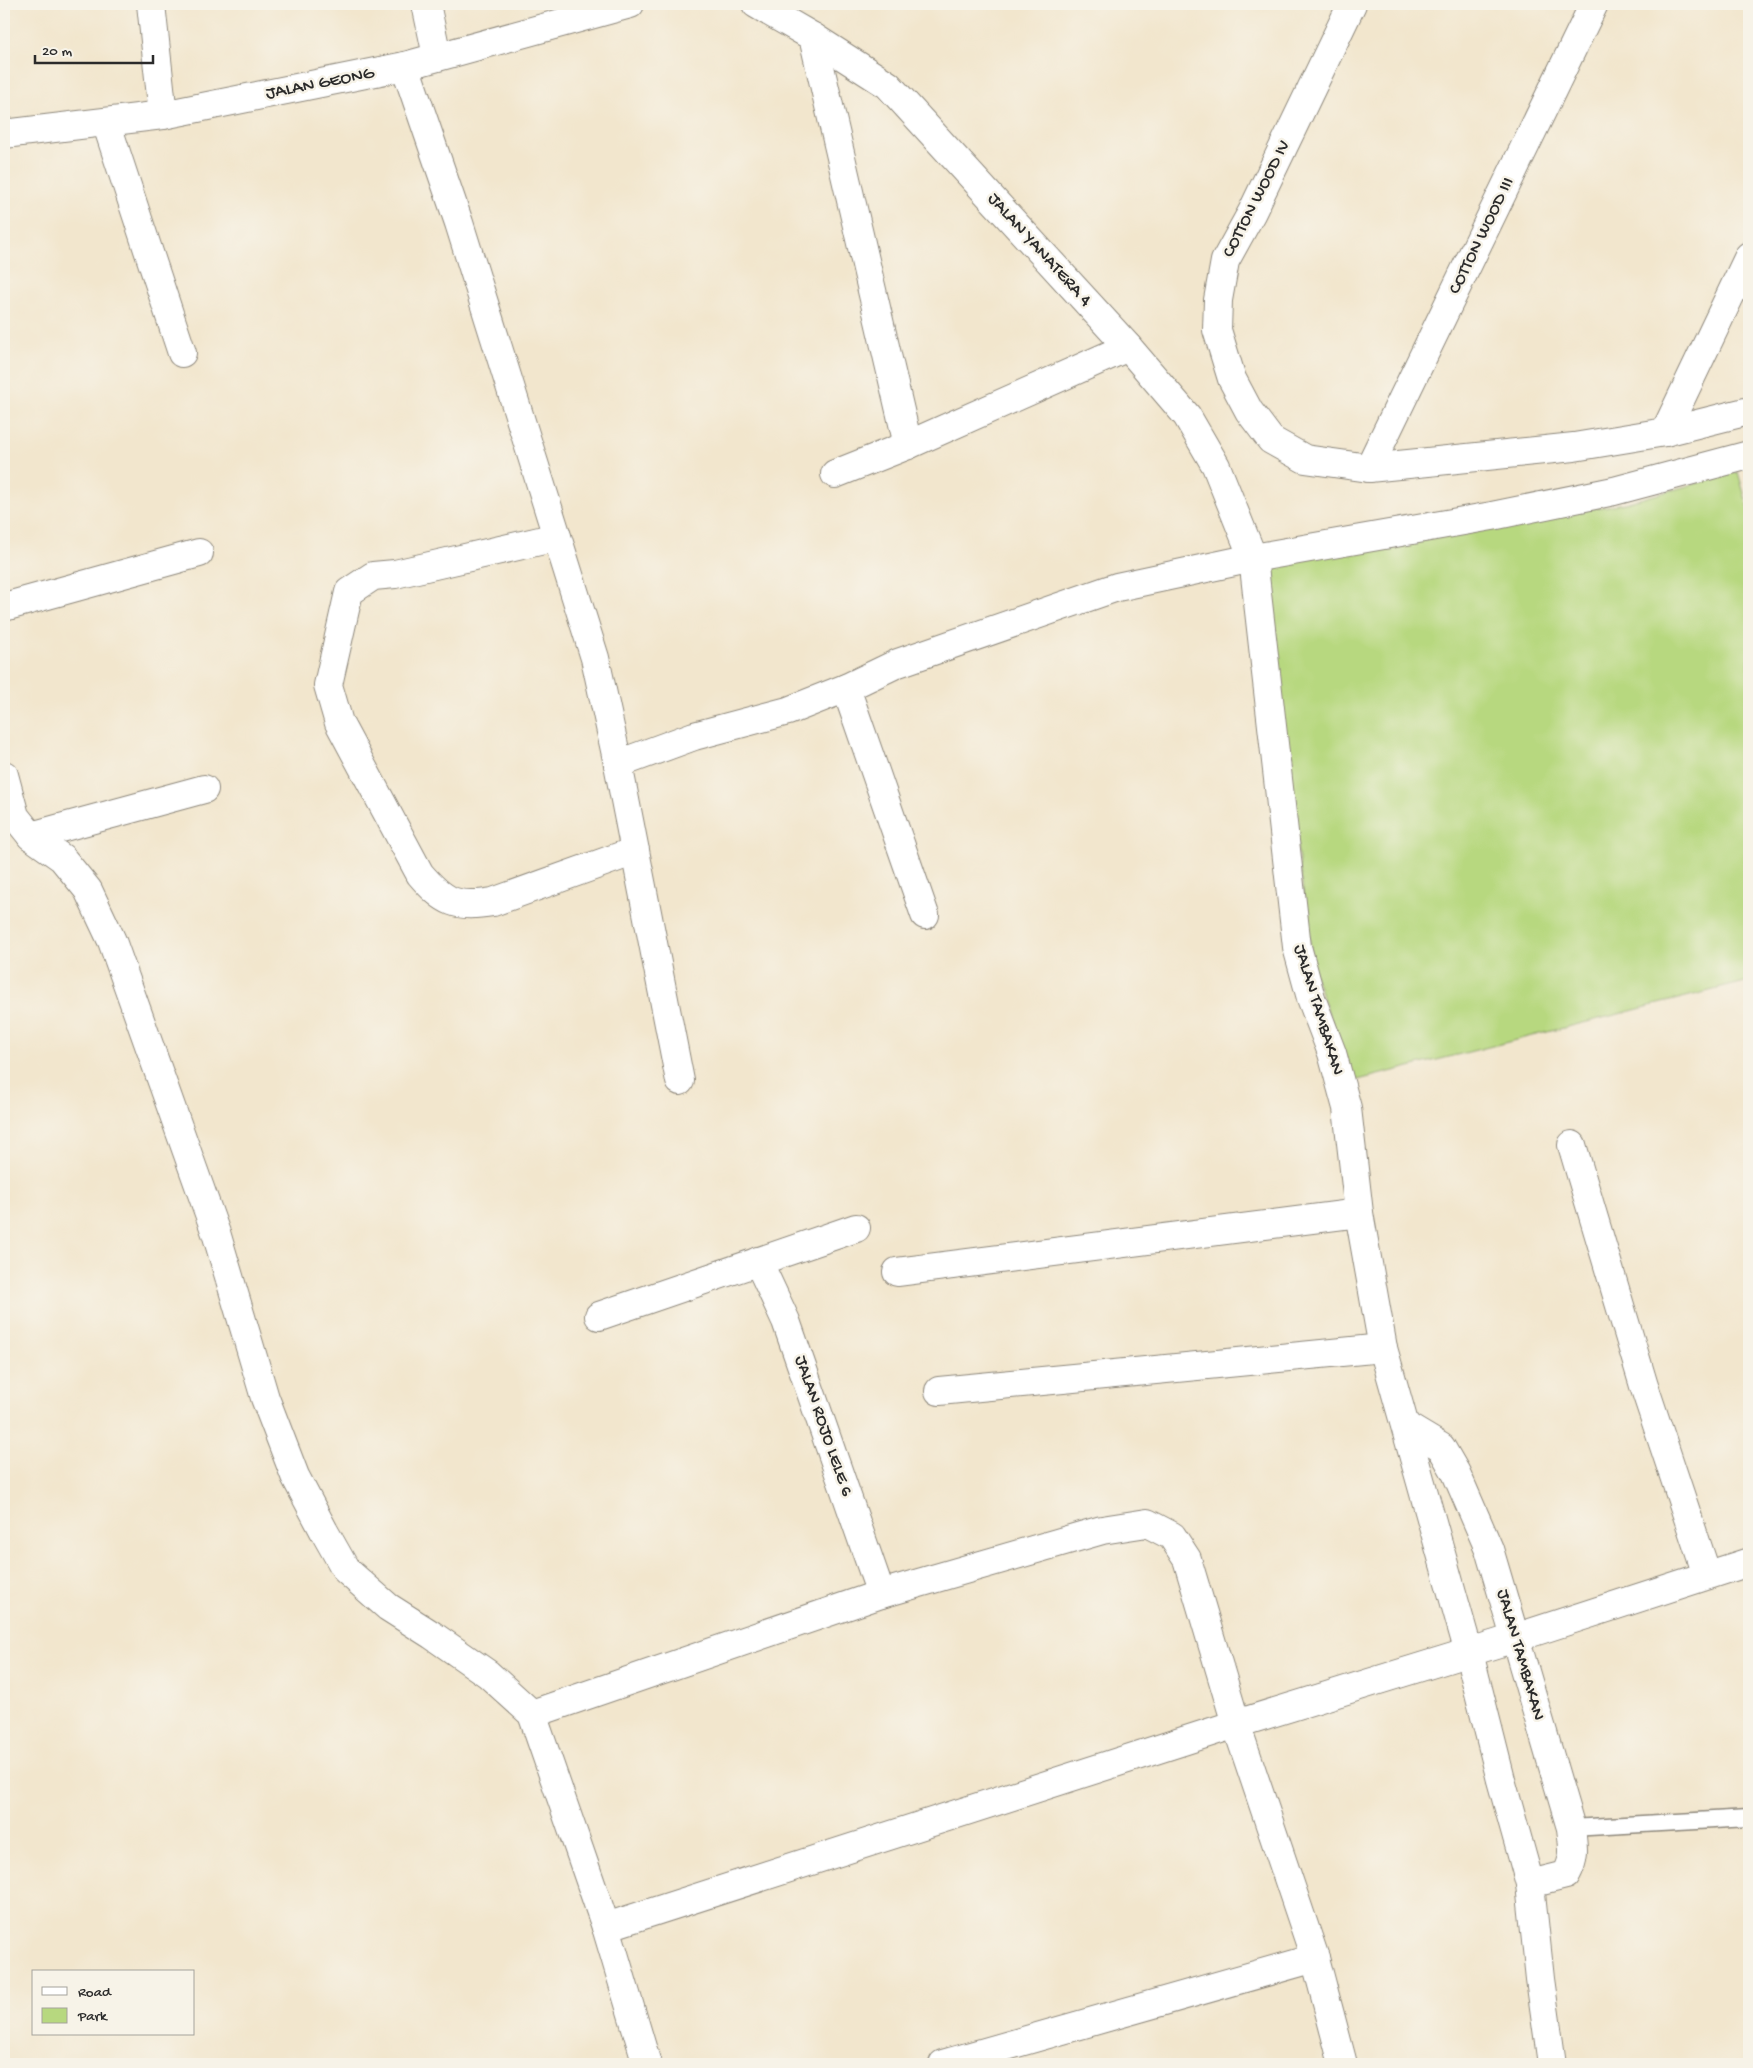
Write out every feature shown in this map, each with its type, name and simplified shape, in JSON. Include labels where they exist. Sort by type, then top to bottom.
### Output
[{"type":"street","points":[[151,4],[163,115]]},
{"type":"street","points":[[426,4],[437,56]]},
{"type":"street","name":"JALAN GEONG","points":[[4,134],[163,115],[405,66],[630,4]]},
{"type":"street","name":"JALAN YANATERA 4","points":[[756,4],[814,37],[888,85],[1128,347],[1187,416],[1216,466],[1252,558]]},
{"type":"street","name":"COTTON WOOD IV","points":[[1352,4],[1252,212],[1225,261],[1218,300],[1217,330],[1232,379],[1249,411],[1271,440],[1305,459],[1369,468],[1574,447],[1665,432],[1749,412]]},
{"type":"street","name":"COTTON WOOD III","points":[[1369,468],[1594,4]]},
{"type":"street","points":[[814,37],[908,445]]},
{"type":"street","points":[[405,66],[459,223],[596,658],[680,1080]]},
{"type":"street","points":[[106,122],[182,353]]},
{"type":"street","points":[[1665,432],[1749,256]]},
{"type":"street","points":[[835,474],[908,445],[1128,347]]},
{"type":"street","points":[[618,764],[694,736],[788,711],[846,688],[898,663],[1117,587],[1252,558],[1492,516],[1605,493],[1749,455]]},
{"type":"street","points":[[557,537],[395,574],[372,576],[348,592],[328,685],[339,723],[420,874],[433,889],[450,902],[470,906],[494,902],[635,851]]},
{"type":"street","points":[[4,606],[199,553]]},
{"type":"street","name":"JALAN TAMBAKAN","points":[[1252,558],[1297,947],[1311,998],[1332,1053],[1347,1108],[1359,1213],[1383,1348],[1469,1653],[1530,1884],[1540,1979],[1552,2064]]},
{"type":"street","points":[[846,688],[925,915]]},
{"type":"street","points":[[4,775],[15,816],[31,836],[62,858],[88,890],[112,941],[217,1236],[266,1398],[295,1476],[324,1531],[346,1570],[388,1607],[488,1674],[532,1714],[606,1927],[647,2064]]},
{"type":"street","points":[[31,836],[204,789]]},
{"type":"street","points":[[1572,1144],[1644,1386],[1706,1575]]},
{"type":"street","points":[[897,1272],[1359,1213]]},
{"type":"street","points":[[599,1316],[856,1228]]},
{"type":"street","name":"JALAN ROJO LELE 6","points":[[758,1260],[786,1321],[881,1594]]},
{"type":"street","points":[[939,1391],[1383,1348]]},
{"type":"street","name":"JALAN TAMBAKAN","points":[[1406,1426],[1441,1446],[1456,1473],[1489,1549],[1571,1828],[1574,1854],[1572,1864],[1566,1875],[1530,1884]]},
{"type":"street","points":[[532,1714],[881,1594],[1102,1530],[1147,1523],[1172,1536],[1187,1559],[1236,1724],[1315,1958],[1343,2064]]},
{"type":"street","points":[[606,1927],[1236,1724],[1469,1653],[1749,1562]]},
{"type":"street","points":[[943,2064],[1315,1958]]},
{"type":"lane","points":[[1571,1828],[1749,1818]]},
{"type":"green space","points":[[1738,472],[1749,511],[1749,981],[1354,1081],[1314,974],[1260,566],[1625,503]]}]
